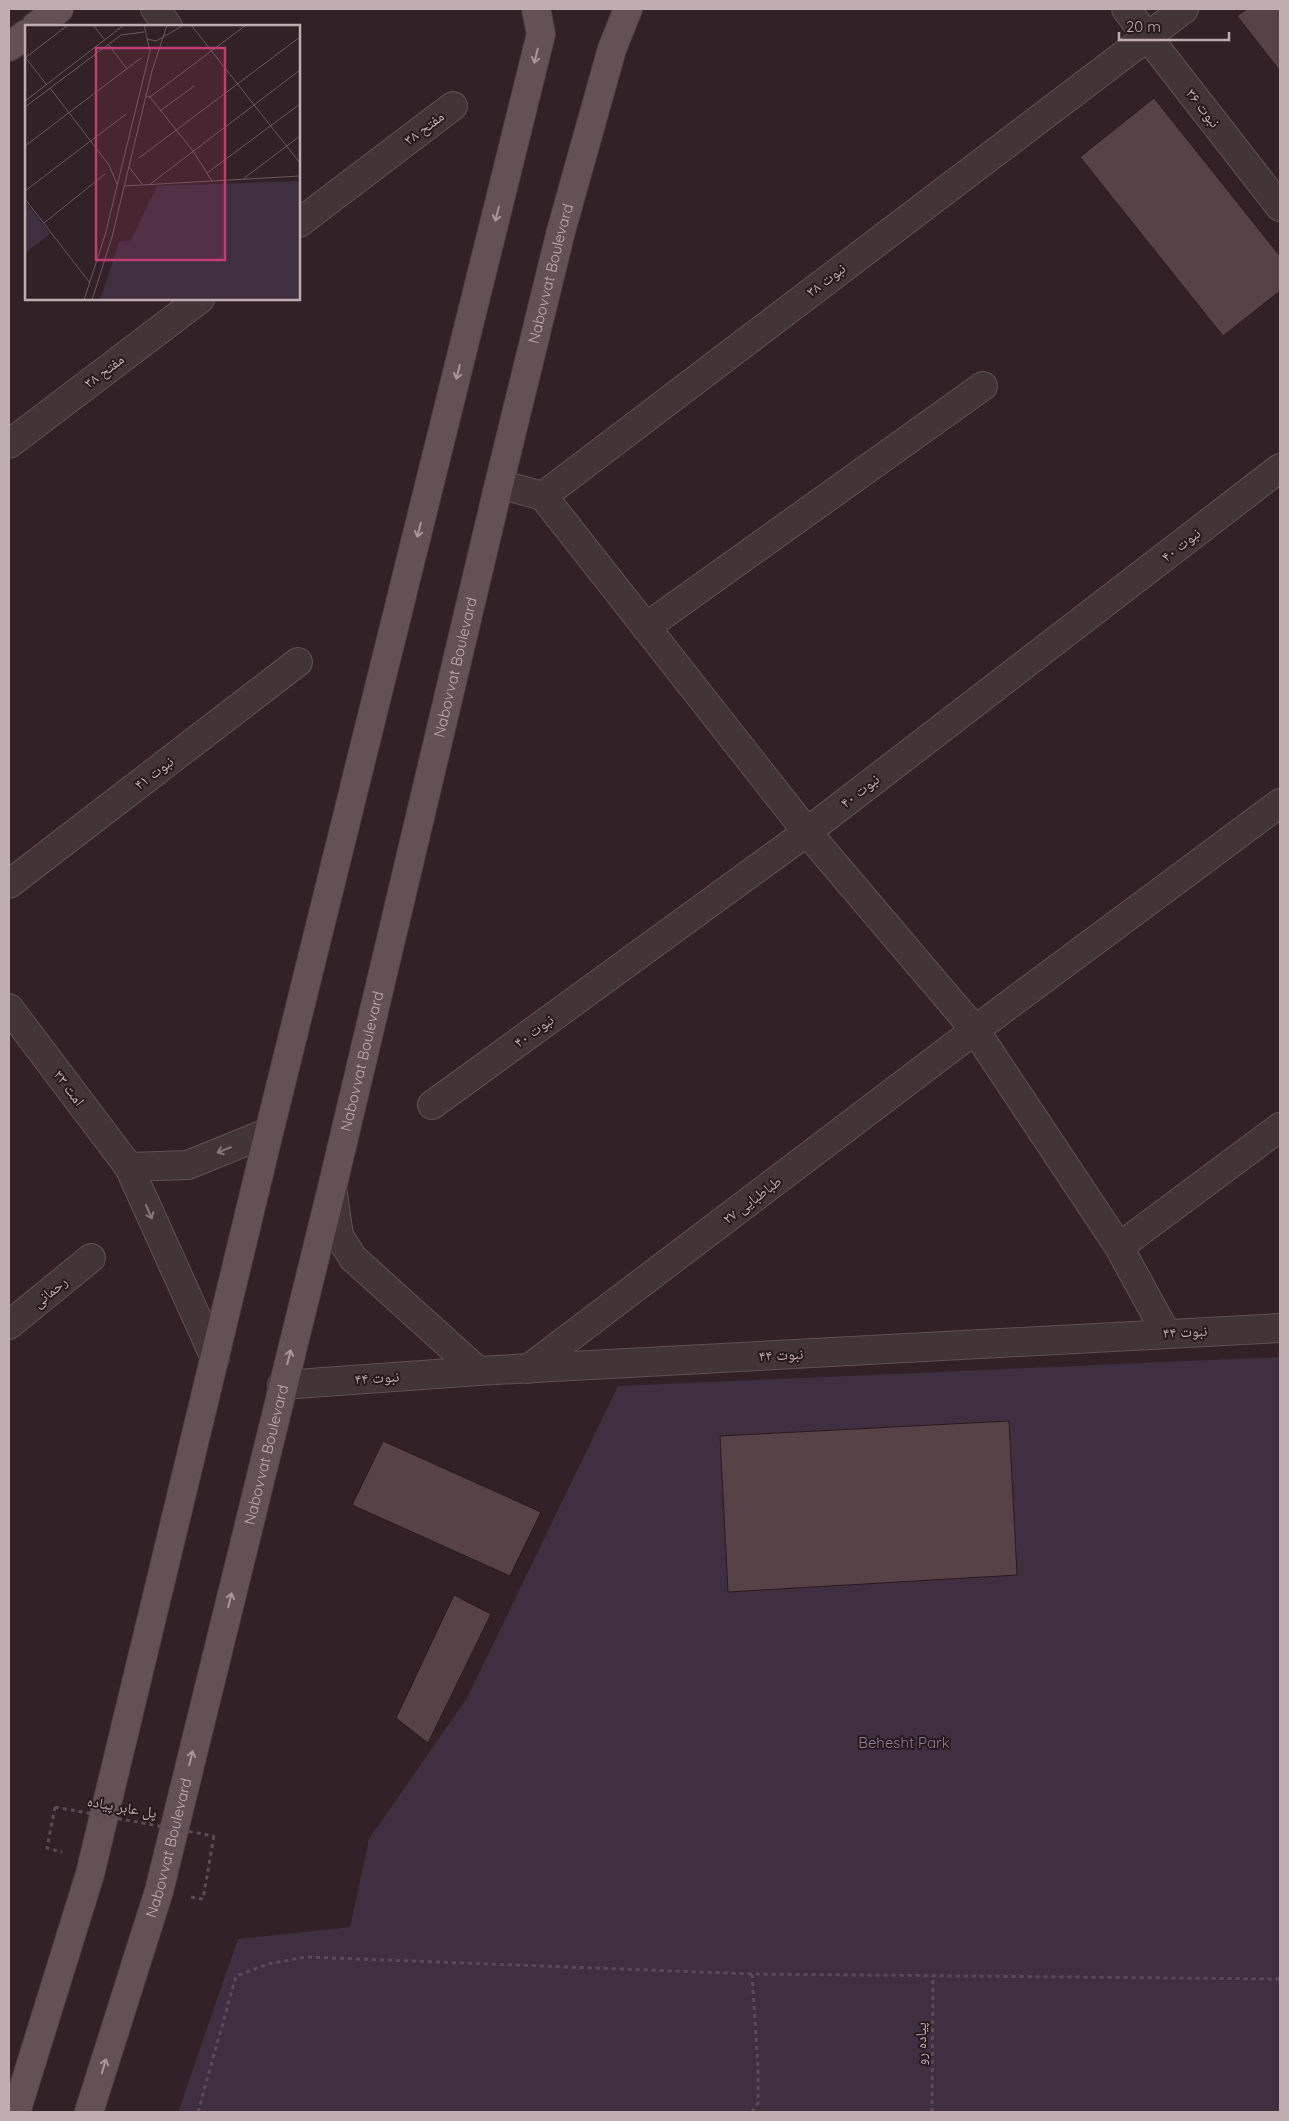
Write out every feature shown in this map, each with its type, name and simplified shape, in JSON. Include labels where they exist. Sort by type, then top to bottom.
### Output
[{"type":"main road","points":[[37,25],[59,9]]},
{"type":"main road","points":[[16,2112],[90,1874],[269,1132],[541,34],[536,9]]},
{"type":"main road","name":"Nabovvat Boulevard","points":[[90,2112],[159,1891],[282,1384],[332,1188],[561,231],[612,49],[628,9]]},
{"type":"main road","points":[[9,47],[25,35]]},
{"type":"street","points":[[155,9],[167,25]]},
{"type":"street","name":"نبوت ۳۶","points":[[1126,9],[1280,207]]},
{"type":"street","name":"نبوت ۳۸","points":[[543,496],[1184,9]]},
{"type":"street","name":"مفتح ۳۸","points":[[302,214],[453,106]]},
{"type":"street","name":"مفتح ۳۸","points":[[9,444],[199,300]]},
{"type":"street","points":[[646,627],[983,386]]},
{"type":"street","name":"نبوت ۴۰","points":[[432,1105],[807,832],[1280,468]]},
{"type":"street","points":[[499,484],[543,496],[807,832],[975,1030],[1119,1247],[1166,1333]]},
{"type":"street","name":"نبوت ۴۱","points":[[9,884],[298,662]]},
{"type":"street","name":"طباطبایی ۲۷","points":[[528,1369],[975,1030],[1280,803]]},
{"type":"street","name":"امت ۳۳","points":[[9,1008],[129,1167],[215,1358]]},
{"type":"street","points":[[1119,1247],[1280,1127]]},
{"type":"street","points":[[129,1167],[188,1165],[269,1132]]},
{"type":"street","points":[[332,1188],[339,1236],[353,1258],[478,1371]]},
{"type":"street","name":"رحمانی","points":[[9,1325],[91,1258]]},
{"type":"street","name":"نبوت ۴۴","points":[[282,1384],[478,1371],[1280,1328]]},
{"type":"path","name":"پل عابر پیاده","points":[[47,1848],[55,1806],[214,1836],[203,1899]]},
{"type":"path","points":[[198,2112],[236,1976],[268,1964],[306,1957],[752,1974],[1280,1979]]},
{"type":"path","points":[[752,1974],[758,2067],[758,2103],[752,2112]]},
{"type":"path","name":"پیاده رو","points":[[932,2112],[933,1976]]},
{"type":"green space","name":"Behesht Park","points":[[1280,1357],[1280,2112],[178,2112],[238,1939],[350,1927],[369,1839],[467,1698],[618,1386]]},
{"type":"building","points":[[1247,9],[1280,9],[1280,71],[1237,16]]},
{"type":"building","points":[[1154,98],[1280,256],[1280,291],[1223,336],[1080,157]]},
{"type":"building","points":[[1009,1421],[1017,1575],[728,1592],[720,1436]]},
{"type":"building","points":[[383,1441],[541,1512],[510,1576],[352,1505]]},
{"type":"building","points":[[454,1595],[491,1614],[428,1743],[396,1718]]}]
